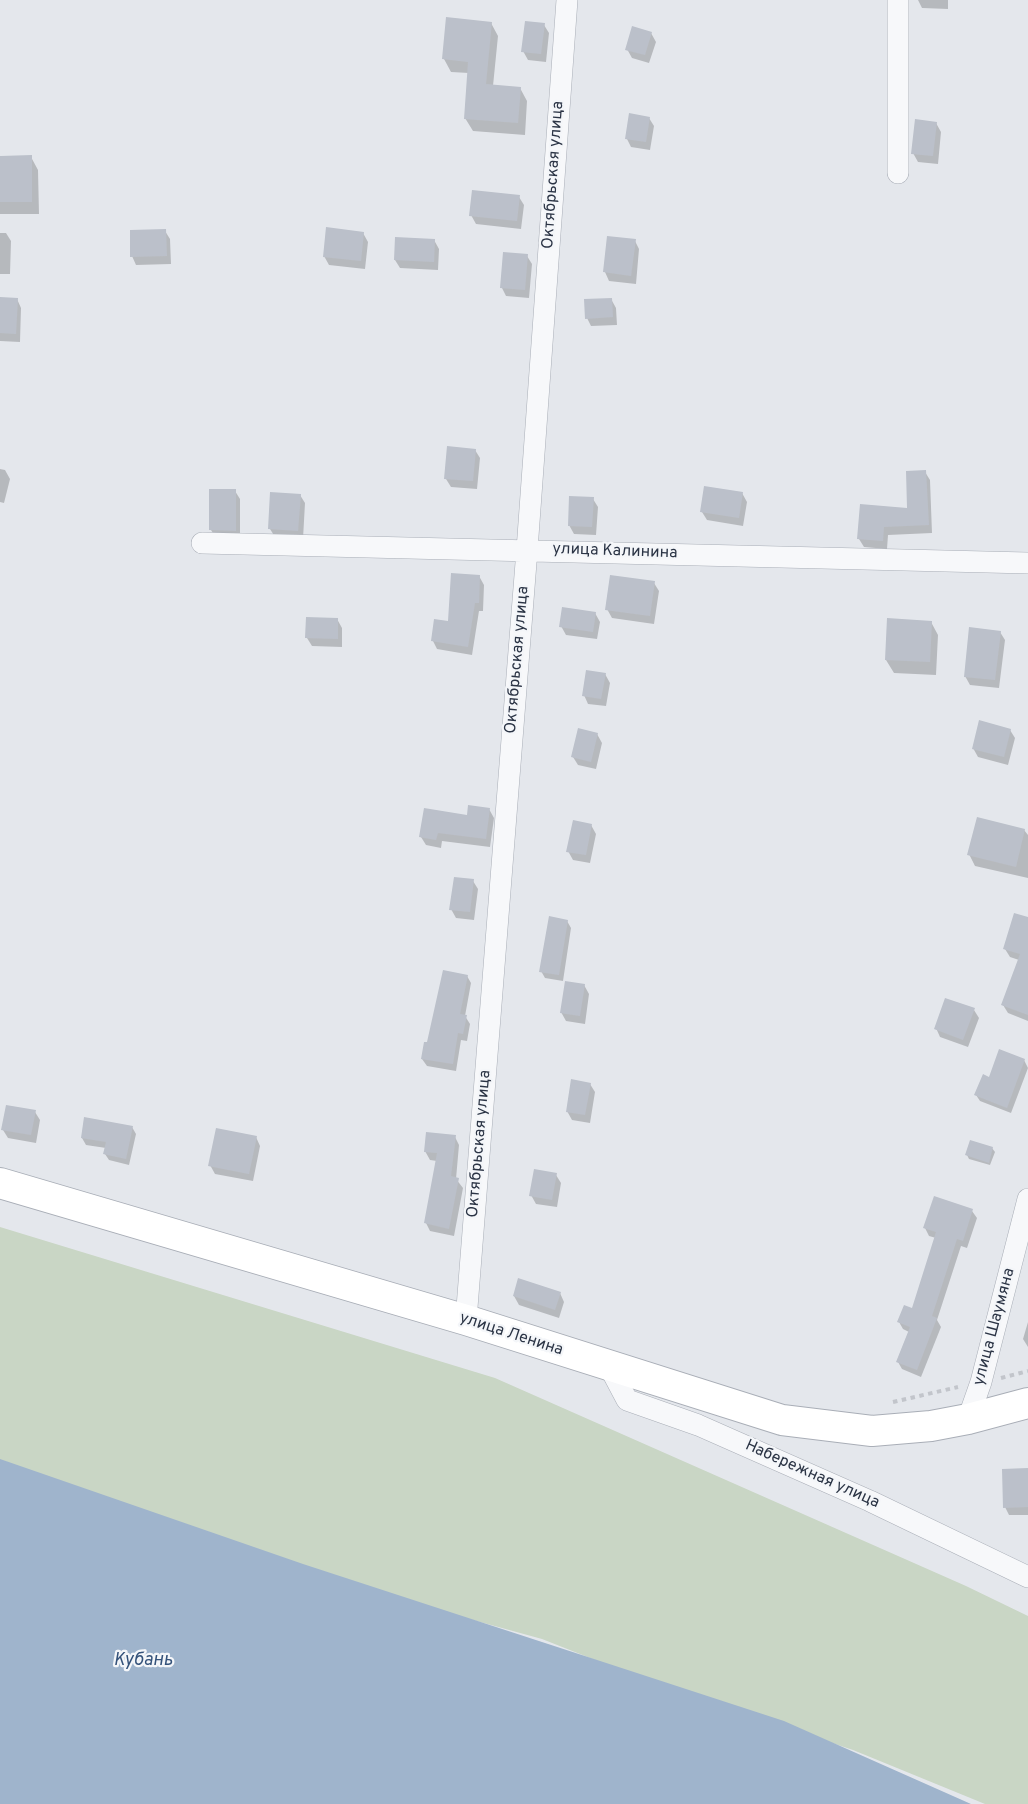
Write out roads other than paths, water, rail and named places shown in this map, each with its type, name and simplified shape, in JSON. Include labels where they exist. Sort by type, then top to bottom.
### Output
[{"type":"street","name":"Октябрьская улица","points":[[466,1320],[527,550],[567,0]]},
{"type":"street","points":[[898,0],[898,173]]},
{"type":"street","name":"улица Калинина","points":[[202,543],[1028,563]]},
{"type":"street","name":"улица Ленина","points":[[0,1183],[466,1320],[782,1420],[872,1431],[931,1426],[1028,1403]]},
{"type":"street","name":"улица Шаумяна","points":[[968,1419],[981,1382],[1028,1199]]},
{"type":"street","name":"Набережная улица","points":[[609,1366],[627,1400],[698,1425],[838,1486],[1028,1577]]},
{"type":"water","name":"Кубань","points":[[0,1459],[303,1564],[784,1721],[971,1804],[0,1804]]}]
